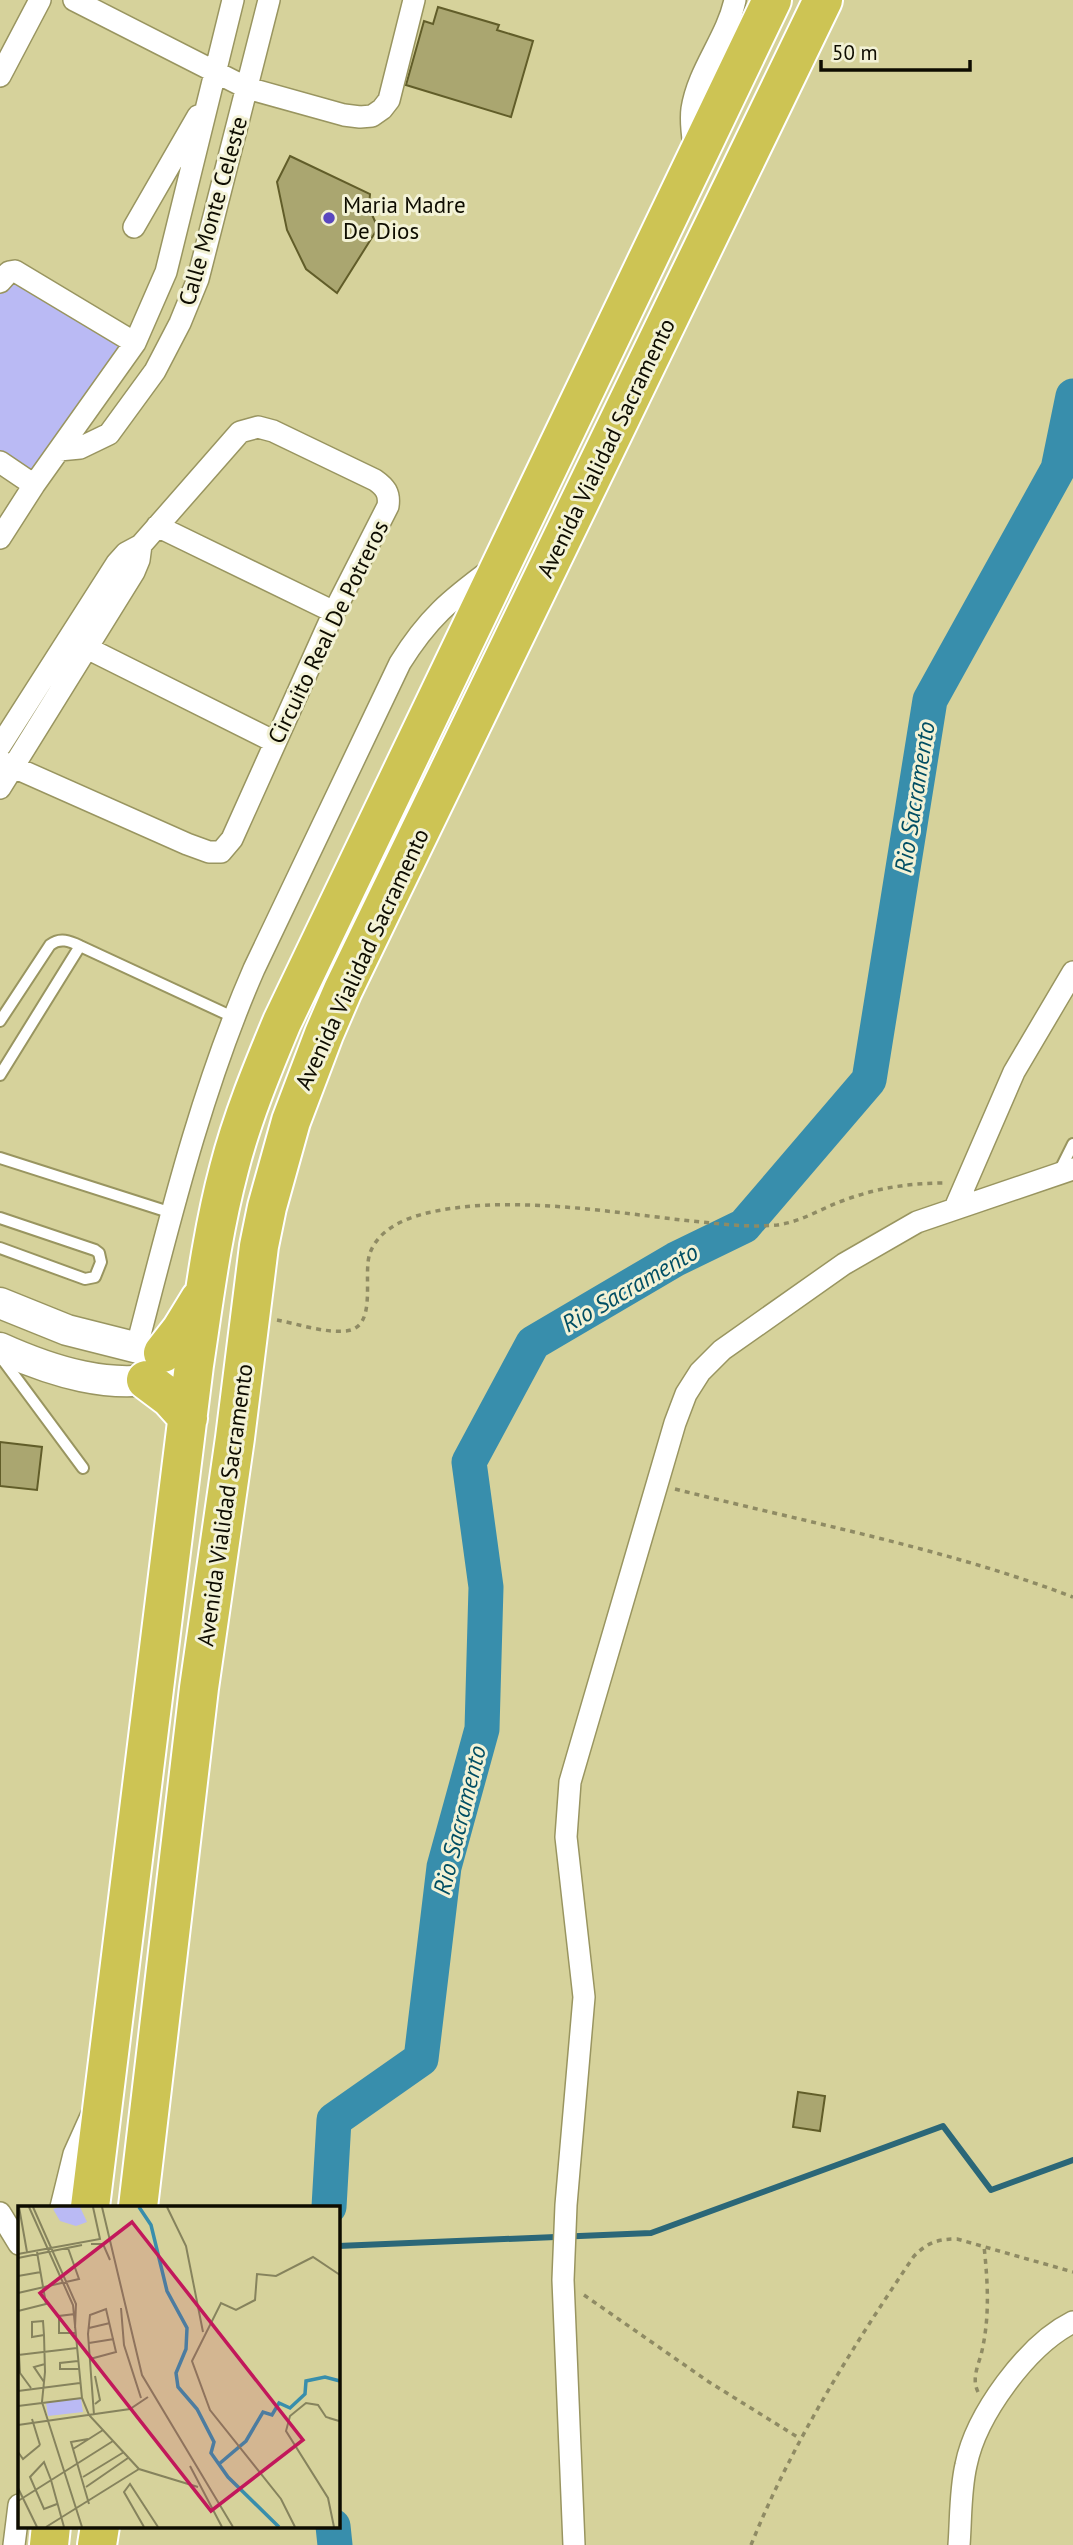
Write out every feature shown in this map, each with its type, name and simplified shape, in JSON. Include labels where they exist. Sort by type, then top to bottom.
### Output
[{"type":"highway","name":"Avenida Vialidad Sacramento","points":[[90,2206],[188,1418],[160,1361],[205,1291],[229,1167],[242,1124],[282,1022],[772,0]]},
{"type":"highway","name":"Avenida Vialidad Sacramento","points":[[138,2206],[199,1688],[259,1246],[277,1165],[291,1121],[343,990],[823,0]]},
{"type":"highway","points":[[160,1361],[215,1344],[227,1325],[259,1246]]},
{"type":"highway","points":[[160,1361],[219,1397],[235,1438]]},
{"type":"main road","points":[[0,1303],[67,1330],[160,1361]]},
{"type":"main road","points":[[0,1348],[50,1368],[106,1379],[160,1361]]},
{"type":"street","points":[[0,76],[40,0]]},
{"type":"street","points":[[75,0],[212,84],[247,88],[360,117],[372,116],[382,109],[392,91],[415,0]]},
{"type":"street","name":"Calle Monte Celeste","points":[[0,538],[34,485],[135,344],[166,272],[233,0]]},
{"type":"street","name":"Calle Monte Celeste","points":[[59,450],[80,448],[109,434],[155,371],[180,323],[198,279],[269,0]]},
{"type":"street","points":[[696,159],[691,126],[692,107],[700,82],[732,15],[735,0]]},
{"type":"street","points":[[134,226],[212,84]]},
{"type":"street","points":[[0,282],[9,272],[15,271],[135,344]]},
{"type":"street","points":[[166,272],[198,279]]},
{"type":"street","name":"Circuito Real De Potreros","points":[[0,746],[117,563],[126,553],[141,545],[233,438],[249,428],[258,427],[273,431],[384,486],[388,494],[388,506],[334,612],[232,839],[220,852],[215,853],[187,844],[6,764]]},
{"type":"street","points":[[0,462],[34,485]]},
{"type":"street","points":[[157,526],[334,612]]},
{"type":"street","name":"Circuito Real De Potreros","points":[[0,788],[6,764],[87,649],[137,567],[141,545]]},
{"type":"street","points":[[160,1361],[172,1213],[202,1105],[233,1017],[310,848],[400,663],[429,621],[448,601],[502,562]]},
{"type":"street","points":[[68,638],[275,742]]},
{"type":"street","points":[[955,1208],[1014,1072],[1073,972]]},
{"type":"street","points":[[574,2545],[563,2280],[566,2205],[584,1997],[566,1838],[567,1808],[570,1783],[579,1751],[656,1484],[686,1394],[700,1372],[722,1350],[844,1264],[917,1222],[1065,1172]]},
{"type":"street","points":[[61,2206],[81,2134],[103,2098]]},
{"type":"street","points":[[0,2213],[18,2242]]},
{"type":"street","points":[[959,2545],[966,2463],[974,2438],[1007,2383],[1047,2340],[1073,2322]]},
{"type":"street","points":[[15,2545],[18,2515]]},
{"type":"lane","points":[[0,1021],[50,945],[60,940],[80,946],[233,1017]]},
{"type":"lane","points":[[0,1075],[80,946]]},
{"type":"lane","points":[[1065,1172],[1073,1144]]},
{"type":"lane","points":[[0,1158],[172,1213]]},
{"type":"lane","points":[[0,1218],[95,1250],[102,1262],[95,1277],[85,1279],[0,1248]]},
{"type":"lane","points":[[0,1356],[83,1468]]},
{"type":"path","points":[[251,1315],[346,1332],[356,1328],[364,1319],[367,1308],[367,1267],[369,1254],[376,1241],[396,1225],[422,1214],[485,1206],[526,1206],[744,1226],[779,1224],[810,1216],[841,1201],[893,1185],[966,1182]]},
{"type":"path","points":[[656,1484],[784,1517],[919,1546],[1073,1597]]},
{"type":"path","points":[[751,2545],[799,2438],[861,2335],[914,2256],[925,2245],[939,2239],[957,2239],[1073,2272]]},
{"type":"path","points":[[984,2246],[989,2306],[975,2386],[987,2413]]},
{"type":"path","points":[[563,2280],[686,2367],[799,2438]]},
{"type":"shaded area","points":[[0,269],[137,346],[37,483],[0,458]]},
{"type":"building","points":[[438,7],[499,25],[497,30],[533,41],[511,117],[406,85],[424,21],[433,24]]},
{"type":"building","name":"Maria Madre De Dios","points":[[290,156],[370,194],[369,208],[378,228],[337,293],[306,269],[287,230],[277,182]]},
{"type":"building","points":[[0,1442],[42,1447],[37,1490],[0,1486]]},
{"type":"building","points":[[798,2092],[825,2096],[820,2131],[793,2127]]},
{"type":"waterway","name":"Rio Sacramento","points":[[329,2206],[334,2120],[421,2059],[444,1867],[482,1729],[486,1587],[469,1462],[533,1343],[676,1259],[744,1226],[869,1080],[930,700],[1058,469],[1073,396]]},
{"type":"waterway","points":[[340,2246],[651,2233],[943,2126],[991,2190],[1073,2160]]},
{"type":"waterway","name":"Rio Sacramento","points":[[333,2528],[335,2545]]},
{"type":"place","name":"Maria Madre De Dios","points":[[329,218]]}]
